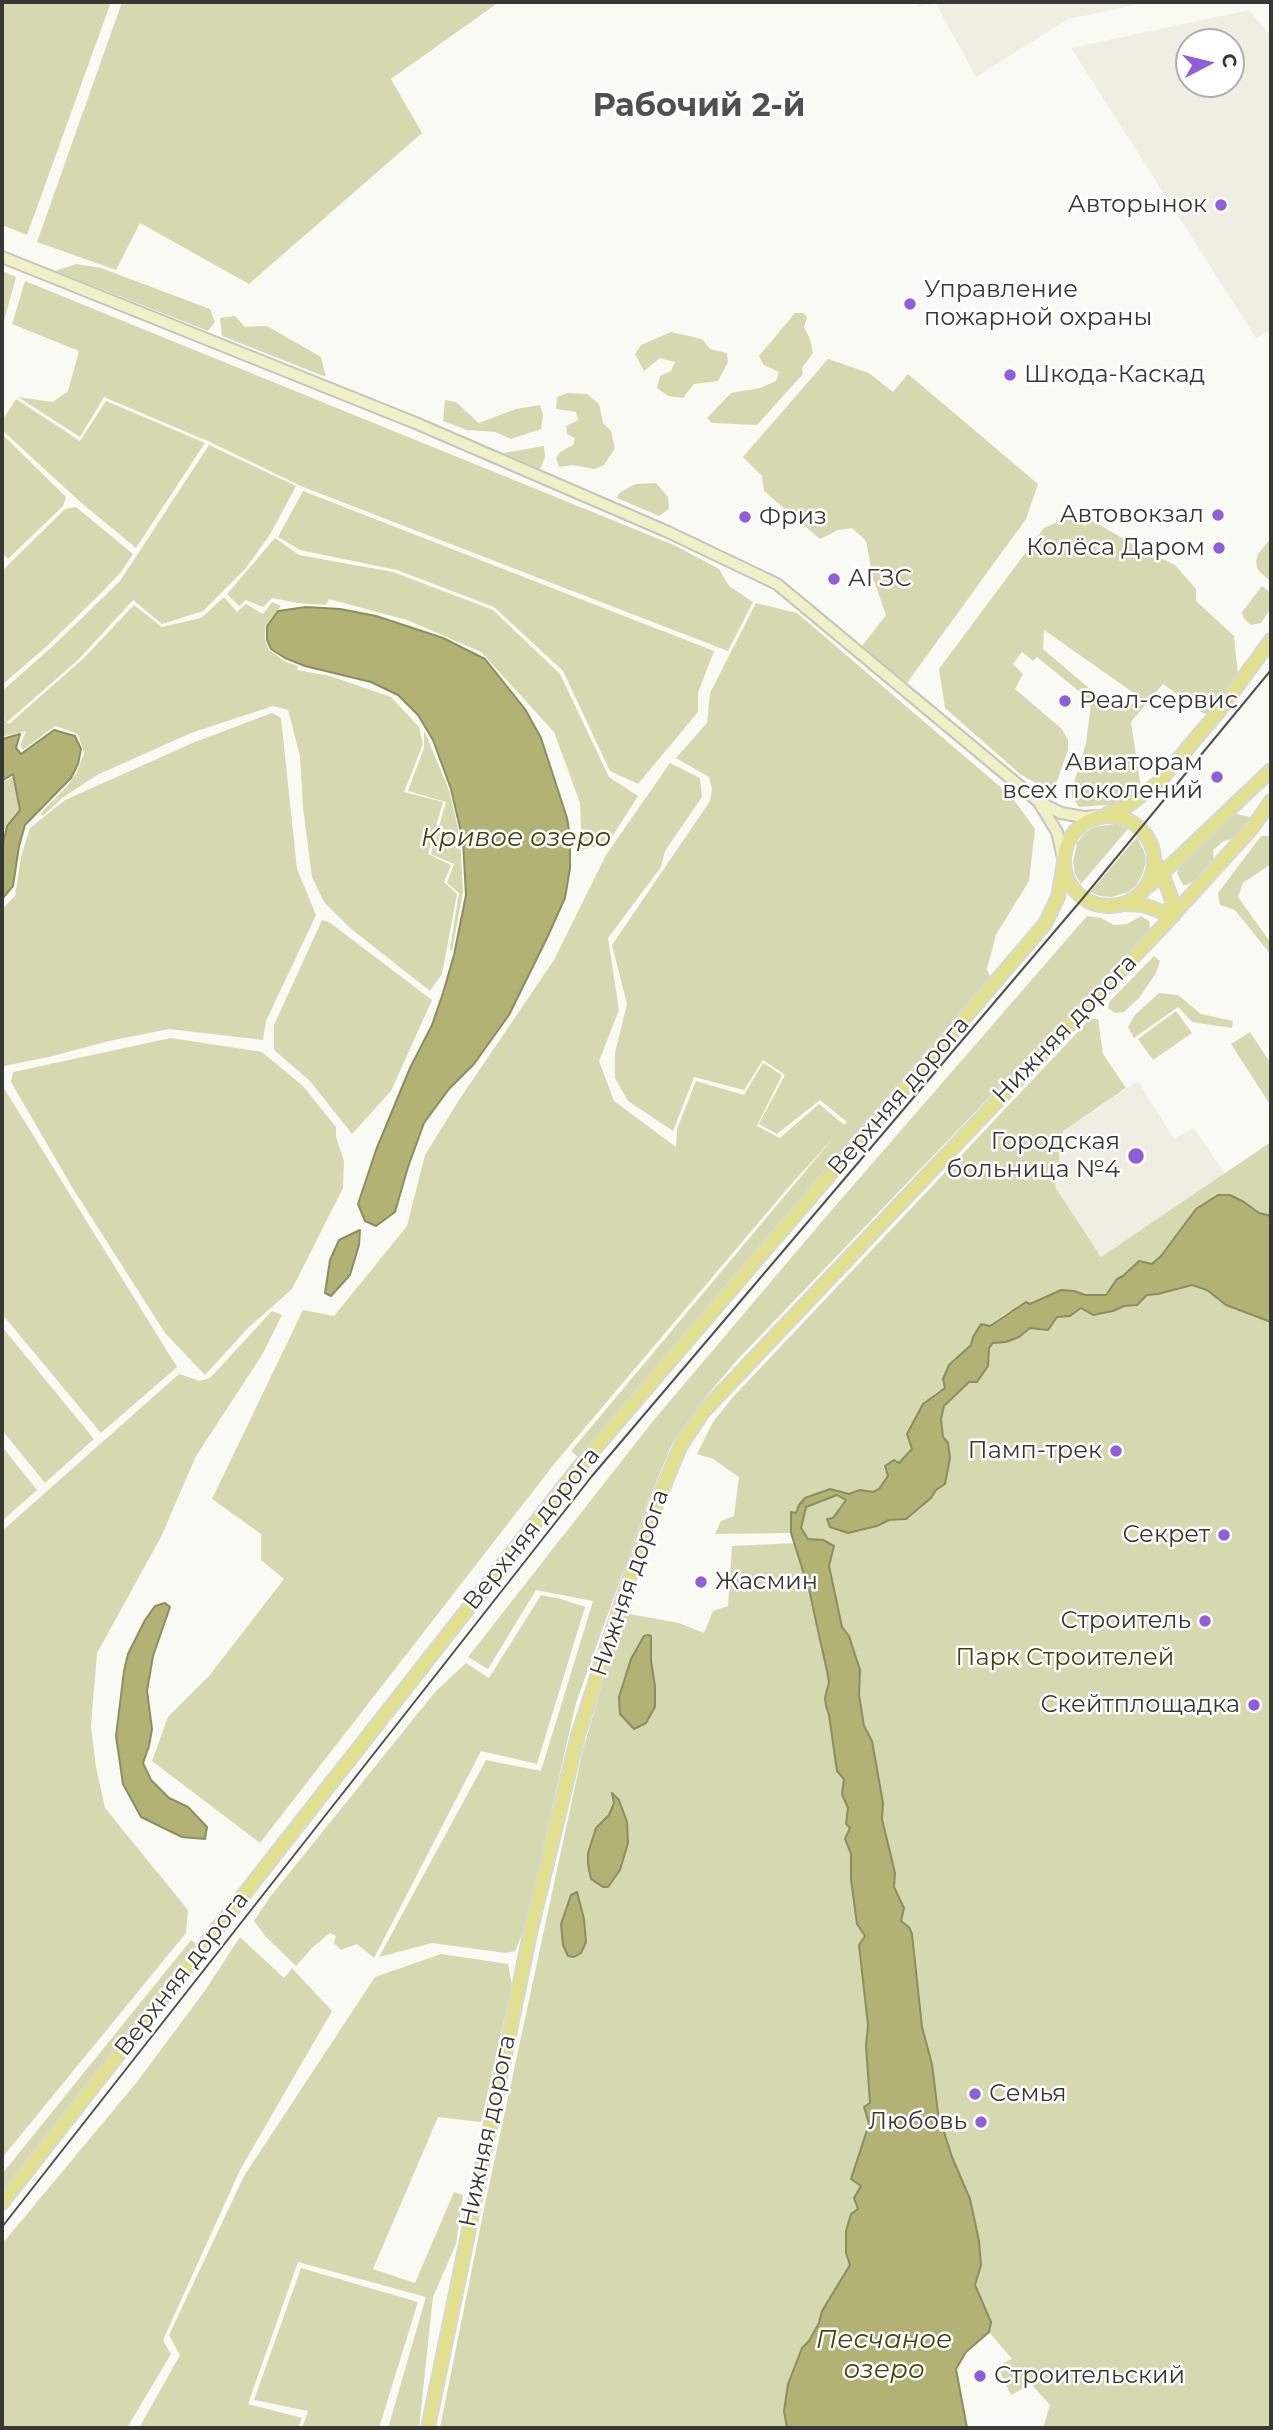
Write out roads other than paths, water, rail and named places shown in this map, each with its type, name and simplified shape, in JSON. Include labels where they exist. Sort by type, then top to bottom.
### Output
[{"type":"main road","points":[[2,257],[418,424],[668,532],[777,584],[1039,802],[1061,813],[1084,817],[1116,816],[1134,822],[1149,839],[1171,897],[1173,916],[1143,905],[1099,905],[1084,899],[1069,883],[1057,832],[1039,802]]},
{"type":"main road","points":[[1063,862],[1066,847],[1074,832],[1084,822],[1129,805],[1159,782],[1219,711],[1271,640]]},
{"type":"main road","points":[[1122,905],[1142,892],[1271,769]]},
{"type":"main road","name":"Нижняя дорога","points":[[428,2428],[531,1929],[578,1735],[644,1534],[680,1447],[704,1412],[1173,916],[1252,828],[1271,801]]},
{"type":"main road","points":[[1142,892],[1152,876],[1154,855]]},
{"type":"main road","name":"Верхняя дорога","points":[[2,2203],[579,1467],[1045,924],[1058,897],[1063,862]]},
{"type":"water","name":"Кривое озеро","points":[[306,607],[340,609],[376,616],[443,638],[485,659],[525,709],[541,738],[567,818],[570,837],[570,868],[565,898],[509,1015],[474,1064],[449,1089],[424,1123],[395,1212],[376,1226],[365,1221],[358,1204],[376,1150],[410,1068],[432,1025],[454,955],[466,895],[463,841],[451,789],[433,740],[418,715],[398,695],[371,682],[305,666],[271,649],[267,640],[267,626],[278,611]]},
{"type":"water","points":[[54,730],[75,736],[81,749],[78,764],[71,778],[25,825],[13,886],[2,899],[2,848],[7,826],[20,810],[13,774],[2,781],[2,739],[20,734],[16,748],[21,754]]},
{"type":"water","name":"Песчаное озеро","points":[[1218,1195],[1230,1195],[1259,1213],[1271,1216],[1271,1322],[1226,1305],[1207,1290],[1192,1285],[1147,1295],[1137,1305],[1124,1306],[1113,1311],[1093,1315],[1081,1308],[1070,1316],[1057,1317],[1048,1330],[1030,1328],[1019,1337],[993,1343],[989,1348],[988,1366],[977,1382],[969,1382],[944,1406],[941,1419],[943,1437],[948,1443],[950,1458],[945,1484],[906,1519],[889,1520],[848,1533],[830,1527],[827,1519],[833,1518],[846,1500],[837,1495],[806,1507],[801,1528],[808,1539],[823,1540],[834,1546],[829,1566],[842,1627],[849,1636],[860,1670],[859,1695],[864,1726],[872,1741],[883,1803],[882,1819],[895,1873],[894,1887],[904,1908],[901,1921],[909,1927],[912,1934],[922,2027],[932,2064],[938,2113],[952,2157],[970,2199],[981,2265],[975,2285],[991,2322],[989,2332],[966,2352],[956,2369],[967,2428],[787,2428],[784,2411],[788,2384],[802,2348],[809,2341],[822,2311],[850,2265],[846,2253],[846,2231],[851,2214],[858,2209],[854,2198],[861,2186],[851,2179],[869,2124],[864,2107],[870,2103],[866,2046],[868,2025],[859,1945],[865,1936],[857,1924],[851,1879],[851,1854],[845,1839],[850,1828],[846,1824],[848,1808],[842,1794],[844,1779],[837,1771],[826,1706],[829,1682],[827,1671],[809,1590],[791,1533],[791,1512],[796,1513],[805,1498],[830,1489],[849,1494],[860,1490],[873,1492],[879,1489],[888,1476],[885,1466],[894,1460],[899,1463],[912,1449],[907,1434],[923,1404],[945,1388],[943,1379],[949,1365],[971,1345],[981,1324],[990,1326],[1026,1302],[1030,1304],[1061,1290],[1085,1295],[1106,1295],[1117,1279],[1139,1261],[1152,1264],[1161,1256],[1196,1209]]},
{"type":"water","points":[[360,1230],[359,1245],[350,1275],[331,1296],[325,1293],[330,1260],[339,1240]]},
{"type":"water","points":[[165,1603],[170,1607],[153,1656],[147,1691],[152,1729],[143,1763],[151,1780],[169,1798],[188,1807],[207,1827],[205,1839],[182,1837],[141,1817],[123,1784],[116,1736],[124,1671],[128,1654],[145,1620],[155,1606]]},
{"type":"water","points":[[644,1636],[651,1636],[655,1707],[646,1723],[634,1729],[620,1714],[619,1697],[631,1659]]},
{"type":"water","points":[[612,1793],[619,1800],[627,1822],[628,1843],[620,1870],[608,1887],[603,1887],[591,1879],[588,1853],[596,1828],[609,1815],[614,1803]]},
{"type":"water","points":[[577,1892],[584,1919],[586,1942],[581,1953],[574,1957],[568,1956],[563,1945],[561,1924],[571,1895]]},
{"type":"tram line","points":[[2,2227],[592,1476],[1083,898],[1271,670]]},
{"type":"place","name":"Авторынок","points":[[1221,205]]},
{"type":"place","name":"Управление пожарной охраны","points":[[910,304]]},
{"type":"place","name":"Шкода-Каскад","points":[[1010,375]]},
{"type":"place","name":"Автовокзал","points":[[1218,515]]},
{"type":"place","name":"Фриз","points":[[745,517]]},
{"type":"place","name":"Колёса Даром","points":[[1219,548]]},
{"type":"place","name":"АГЗС","points":[[834,579]]},
{"type":"place","name":"Реал-сервис","points":[[1065,701]]},
{"type":"place","name":"Авиаторам всех поколений","points":[[1217,777]]},
{"type":"place","name":"Городская больница №4","points":[[1136,1156]]},
{"type":"place","name":"Памп-трек","points":[[1116,1451]]},
{"type":"place","name":"Секрет","points":[[1224,1535]]},
{"type":"place","name":"Жасмин","points":[[701,1582]]},
{"type":"place","name":"Строитель","points":[[1205,1621]]},
{"type":"place","name":"Скейтплощадка","points":[[1254,1705]]},
{"type":"place","name":"Семья","points":[[975,2094]]},
{"type":"place","name":"Любовь","points":[[981,2122]]},
{"type":"place","name":"Строительский","points":[[980,2376]]},
{"type":"district","name":"Рабочий 2‑й","points":[[699,107]]},
{"type":"park label","name":"Парк Строителей","points":[[1065,1658]]}]
